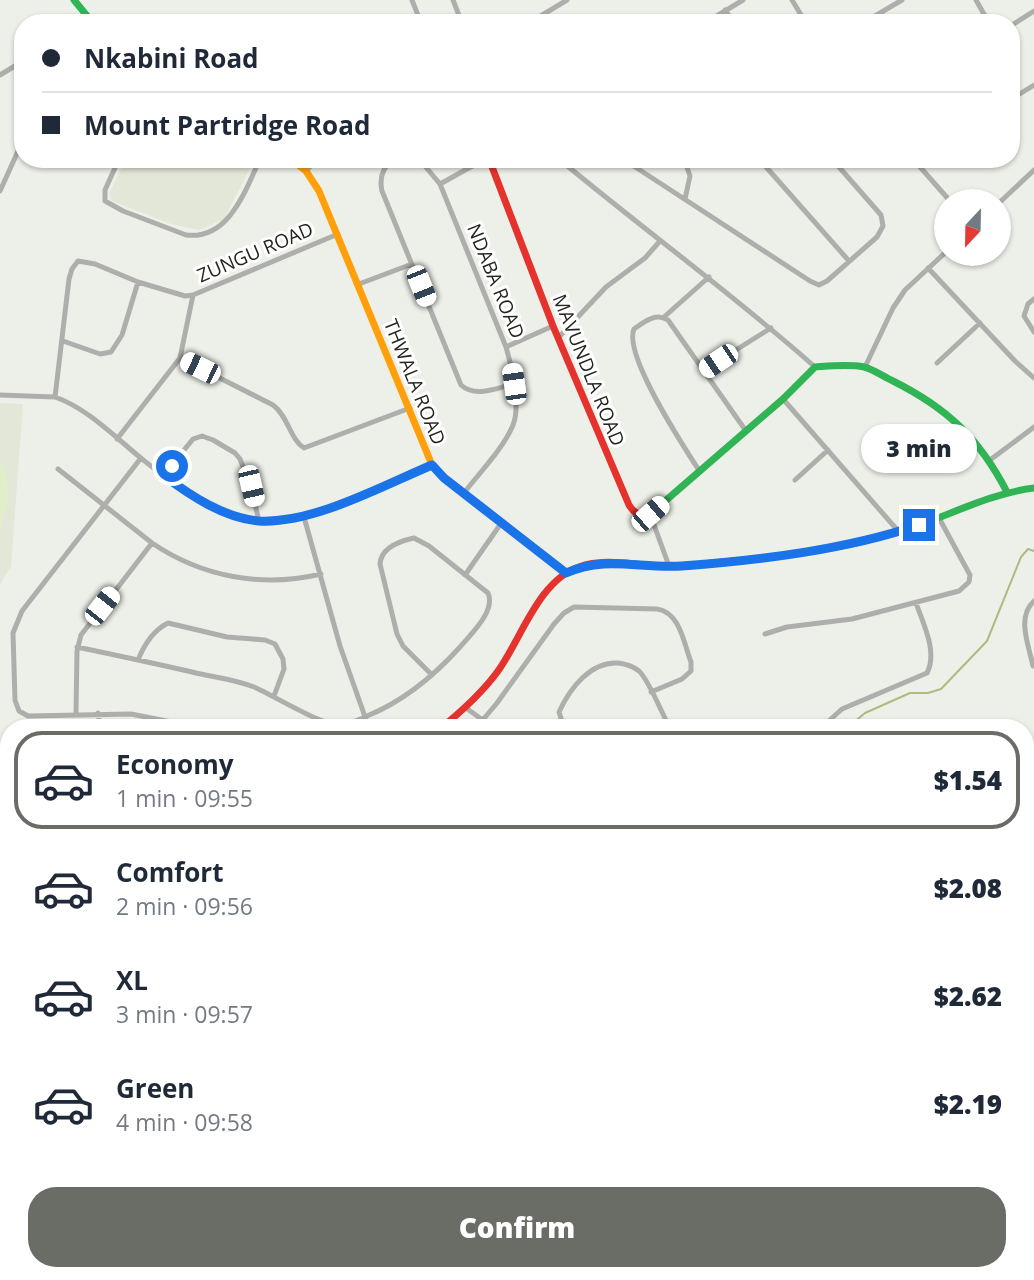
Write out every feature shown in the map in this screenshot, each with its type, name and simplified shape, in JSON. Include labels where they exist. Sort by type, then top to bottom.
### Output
[{"type":"street","points":[[74,0],[86,14]]},
{"type":"street","points":[[544,14],[567,0]]},
{"type":"street","points":[[720,14],[743,0]]},
{"type":"street","points":[[878,14],[902,0]]},
{"type":"street","points":[[726,10],[728,14]]},
{"type":"street","points":[[0,191],[14,160]]},
{"type":"street","points":[[115,168],[105,190],[105,201],[123,211],[196,236],[212,233],[228,220],[255,168]]},
{"type":"street","name":"THWALA ROAD","points":[[302,168],[319,191],[338,234],[432,465],[444,478],[566,573]]},
{"type":"street","points":[[306,171],[309,168]]},
{"type":"street","points":[[384,168],[380,181],[461,385],[467,390],[478,392],[514,384]]},
{"type":"street","name":"NDABA ROAD","points":[[427,168],[440,184],[506,347],[514,384],[513,424],[464,493]]},
{"type":"street","points":[[440,184],[470,168]]},
{"type":"street","name":"MAVUNDLA ROAD","points":[[491,168],[553,326],[629,505],[639,516],[650,514]]},
{"type":"street","points":[[570,168],[709,277],[815,367],[865,367],[925,397],[971,437],[990,460],[1007,492]]},
{"type":"street","points":[[637,168],[816,285],[822,285],[877,237],[883,221],[881,215],[840,168]]},
{"type":"street","points":[[685,198],[690,176],[687,168]]},
{"type":"street","points":[[767,168],[849,261]]},
{"type":"street","points":[[921,168],[939,189]]},
{"type":"street","points":[[1012,191],[1034,170]]},
{"type":"street","name":"ZUNGU ROAD","points":[[55,397],[69,279],[74,264],[83,261],[94,264],[138,282],[186,296],[338,234]]},
{"type":"street","points":[[559,337],[606,287],[645,258],[660,241]]},
{"type":"street","points":[[865,367],[905,289],[934,263]]},
{"type":"street","points":[[359,284],[412,264]]},
{"type":"street","points":[[928,268],[1034,379]]},
{"type":"street","points":[[664,317],[709,277]]},
{"type":"street","points":[[62,341],[100,354],[111,352],[122,334],[138,282]]},
{"type":"street","points":[[117,439],[180,358],[193,295]]},
{"type":"street","points":[[1034,299],[1028,304],[1024,316],[1034,332]]},
{"type":"street","points":[[700,472],[664,416],[649,385],[631,338],[634,329],[656,316],[664,317],[746,431]]},
{"type":"street","points":[[937,363],[980,323]]},
{"type":"street","points":[[506,347],[553,326]]},
{"type":"street","points":[[704,370],[771,328]]},
{"type":"street","points":[[180,358],[273,405],[283,414],[298,444],[304,448],[410,408]]},
{"type":"street","points":[[669,566],[650,514],[783,399],[815,367]]},
{"type":"street","points":[[0,396],[55,397],[69,404],[204,503],[258,521],[304,517],[432,465]]},
{"type":"street","points":[[783,399],[899,532]]},
{"type":"street","points":[[990,460],[1034,427]]},
{"type":"street","points":[[163,475],[193,439],[202,436],[213,440],[240,459],[251,486],[258,521]]},
{"type":"street","points":[[795,480],[828,450]]},
{"type":"street","points":[[141,458],[27,603],[13,634],[15,700],[19,711],[28,716],[98,713],[131,714],[156,719]]},
{"type":"street","points":[[58,469],[168,554],[195,566],[245,579],[284,580],[321,574]]},
{"type":"street","points":[[452,719],[466,708],[505,661],[528,620],[557,580],[566,573],[599,562],[669,566],[734,561],[826,548],[899,532],[1007,492],[1034,488]]},
{"type":"street","points":[[304,517],[340,646],[365,717]]},
{"type":"street","points":[[765,634],[787,627],[852,619],[959,591],[970,578],[939,519]]},
{"type":"street","points":[[466,575],[502,522]]},
{"type":"street","points":[[360,719],[402,699],[432,675],[463,643],[485,615],[491,600],[488,593],[466,575],[429,546],[414,538],[387,549],[380,556],[381,572],[397,634],[403,646],[432,675]]},
{"type":"street","points":[[76,713],[77,647],[86,627],[152,542]]},
{"type":"street","points":[[1033,666],[1024,620],[1026,610],[1034,601]]},
{"type":"street","points":[[830,719],[850,705],[927,673],[932,660],[916,603]]},
{"type":"street","points":[[485,719],[554,624],[574,607],[657,609],[673,616],[691,662],[691,671],[682,679],[651,692]]},
{"type":"street","points":[[138,660],[150,640],[168,623],[227,637],[271,641],[279,649],[284,669],[274,696]]},
{"type":"street","points":[[77,647],[242,683],[321,719]]},
{"type":"street","points":[[560,719],[562,707],[582,679],[598,665],[621,664],[635,668],[645,678],[665,719]]},
{"type":"street","points":[[466,708],[482,719]]},
{"type":"street","points":[[98,713],[99,719]]},
{"type":"shaded area","points":[[122,168],[250,168],[224,219],[199,230],[171,224],[112,201],[109,194]]},
{"type":"shaded area","points":[[0,403],[23,404],[11,566],[0,585]]},
{"type":"green space","points":[[0,459],[8,494],[0,529]]},
{"type":"waterway","points":[[858,719],[865,713],[910,693],[928,693],[941,689],[987,641],[1021,557],[1028,549],[1034,551]]},
{"type":"traffic: fast","points":[[74,0],[86,14]]},
{"type":"traffic: fast","points":[[664,502],[783,399],[815,367],[840,366],[871,369],[930,402],[973,440],[1007,492]]},
{"type":"traffic: fast","points":[[734,561],[861,542],[902,531],[1000,495],[1034,488]]},
{"type":"traffic: slow","points":[[302,168],[319,191],[432,465],[444,478],[566,573]]},
{"type":"traffic: jam","points":[[492,168],[553,326],[629,505],[637,514],[642,515],[651,513],[664,502]]},
{"type":"traffic: jam","points":[[451,719],[492,679],[542,597],[565,574],[579,567],[600,563],[665,566],[734,561]]},
{"type":"route","points":[[172,466],[163,475],[185,492],[225,512],[258,521],[304,517],[432,465],[444,478],[566,573],[599,562],[680,566],[734,561],[826,548],[919,525]]}]
